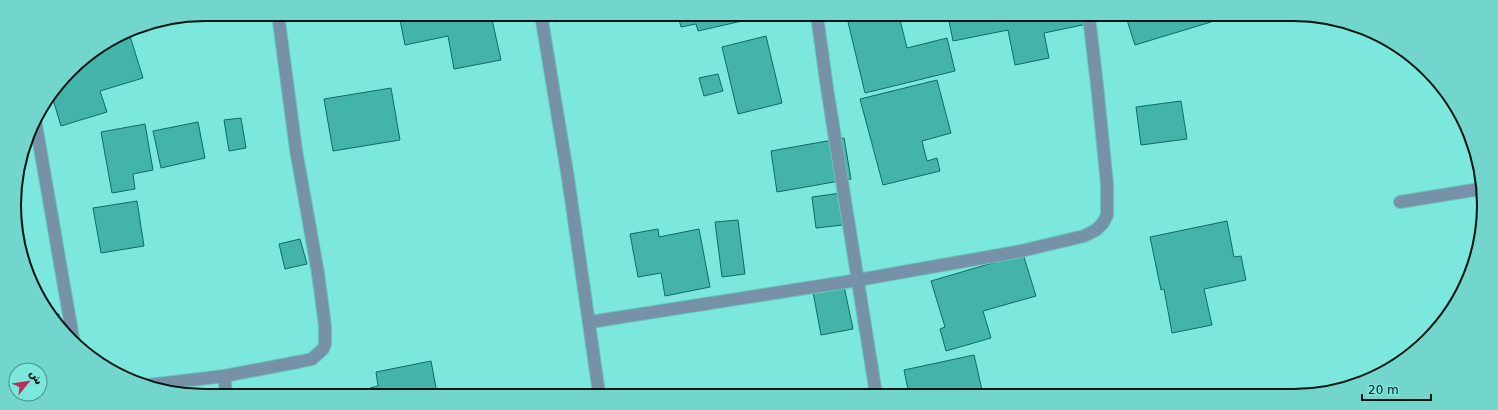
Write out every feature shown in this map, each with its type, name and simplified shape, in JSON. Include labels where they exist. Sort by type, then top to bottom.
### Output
[{"type":"street","points":[[161,384],[224,376],[312,359],[323,349],[325,344],[325,326],[319,281],[296,150],[279,21]]},
{"type":"street","points":[[542,21],[568,178],[598,389]]},
{"type":"street","points":[[818,21],[875,389]]},
{"type":"street","points":[[590,322],[858,280],[1021,251],[1084,236],[1096,230],[1107,216],[1107,184],[1089,21]]},
{"type":"street","points":[[37,131],[72,331]]},
{"type":"street","points":[[1400,202],[1476,190]]},
{"type":"street","points":[[224,376],[226,389]]},
{"type":"building","points":[[400,21],[492,21],[501,60],[454,69],[448,36],[405,45]]},
{"type":"building","points":[[679,21],[742,21],[698,31],[696,24],[681,27]]},
{"type":"building","points":[[900,21],[907,48],[947,38],[955,71],[865,93],[848,22]]},
{"type":"building","points":[[949,21],[1092,21],[1092,23],[1044,33],[1049,58],[1015,65],[1008,30],[953,41]]},
{"type":"building","points":[[1127,21],[1211,21],[1211,22],[1135,45]]},
{"type":"building","points":[[766,36],[782,103],[738,114],[722,47]]},
{"type":"building","points":[[130,37],[143,78],[100,91],[107,112],[61,126],[53,101],[59,93],[75,75],[93,59]]},
{"type":"building","points":[[718,74],[723,91],[704,96],[699,78]]},
{"type":"building","points":[[937,80],[951,133],[922,141],[927,161],[937,158],[940,171],[883,185],[860,99]]},
{"type":"building","points":[[391,88],[400,140],[333,151],[324,99]]},
{"type":"building","points":[[1181,101],[1187,139],[1141,145],[1136,107]]},
{"type":"building","points":[[241,118],[246,148],[229,151],[224,120]]},
{"type":"building","points":[[198,122],[205,158],[161,168],[153,131]]},
{"type":"building","points":[[145,124],[153,170],[133,174],[135,189],[112,193],[101,132]]},
{"type":"building","points":[[844,138],[851,179],[777,192],[771,151]]},
{"type":"building","points":[[848,192],[852,224],[816,228],[812,197]]},
{"type":"building","points":[[137,201],[144,246],[101,253],[93,208]]},
{"type":"building","points":[[738,220],[745,274],[722,277],[715,222]]},
{"type":"building","points":[[1227,221],[1234,257],[1241,256],[1246,280],[1204,289],[1212,325],[1172,333],[1164,289],[1161,290],[1150,237]]},
{"type":"building","points":[[658,229],[659,237],[699,229],[710,287],[665,296],[661,273],[638,277],[630,234]]},
{"type":"building","points":[[300,239],[307,264],[285,269],[279,244]]},
{"type":"building","points":[[1023,254],[1036,296],[983,311],[991,338],[946,351],[940,329],[945,327],[931,281]]},
{"type":"building","points":[[844,286],[853,329],[821,335],[813,292]]},
{"type":"building","points":[[974,355],[982,389],[908,389],[904,370]]},
{"type":"building","points":[[431,361],[436,389],[370,389],[378,386],[376,372]]}]
